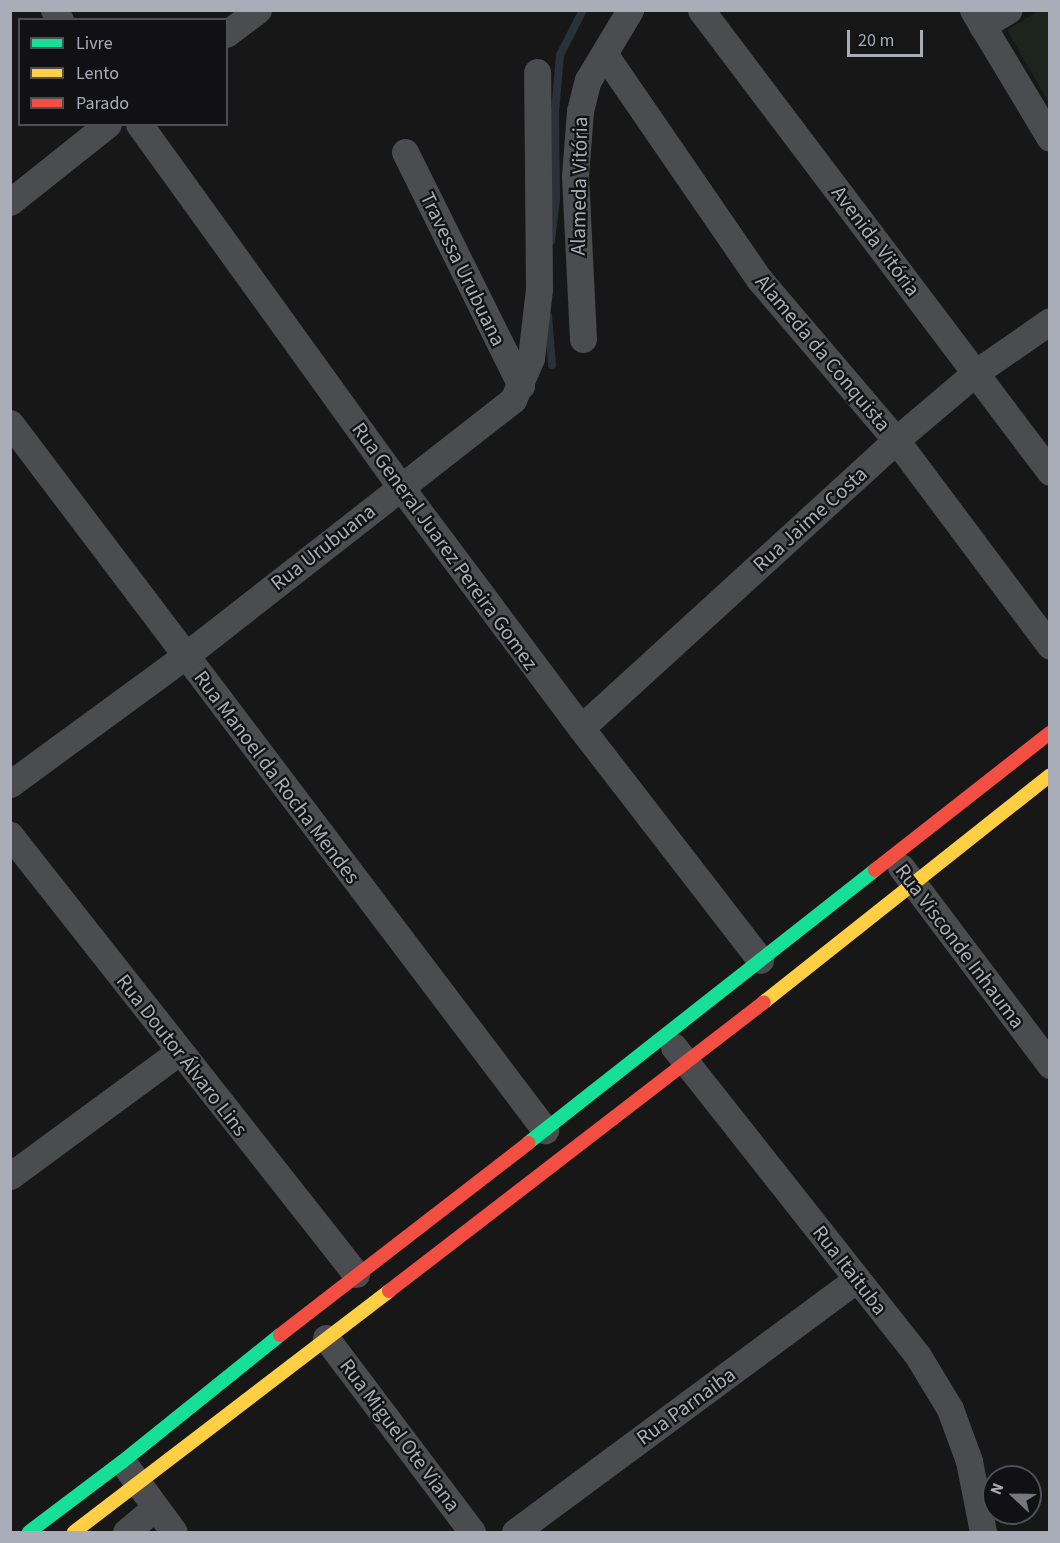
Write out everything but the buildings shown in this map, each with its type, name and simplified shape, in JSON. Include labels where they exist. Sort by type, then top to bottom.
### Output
[{"type":"main road","points":[[74,1533],[130,1473],[356,1274],[545,1130],[1050,733]]},
{"type":"main road","points":[[29,1533],[130,1473],[326,1338],[686,1064],[1050,775]]},
{"type":"street","points":[[228,32],[258,10]]},
{"type":"street","name":"Alameda Vitória","points":[[583,339],[575,176],[580,111],[588,80],[630,10]]},
{"type":"street","name":"Avenida Vitória","points":[[701,10],[1050,472]]},
{"type":"street","points":[[1009,10],[977,18],[1050,138]]},
{"type":"street","name":"Alameda da Conquista","points":[[604,55],[759,279],[896,440],[1050,646]]},
{"type":"street","name":"Rua Urubuana","points":[[10,784],[185,656],[513,400],[521,386],[531,358],[539,289],[537,72]]},
{"type":"street","points":[[10,202],[105,126]]},
{"type":"street","name":"Rua General Juarez Pereira Gomez","points":[[140,126],[400,486],[580,728],[760,960]]},
{"type":"street","name":"Travessa Urubuana","points":[[405,152],[521,386]]},
{"type":"street","name":"Rua Jaime Costa","points":[[580,728],[896,440],[975,373],[1050,321]]},
{"type":"street","name":"Rua Manoel da Rocha Mendes","points":[[10,423],[545,1130]]},
{"type":"street","name":"Rua Doutor Álvaro Lins","points":[[10,835],[356,1274]]},
{"type":"street","name":"Rua Visconde Inhauma","points":[[892,855],[1050,1065]]},
{"type":"street","name":"Rua Itaituba","points":[[664,1035],[918,1356],[950,1409],[969,1461],[978,1529]]},
{"type":"street","points":[[10,1176],[179,1052]]},
{"type":"street","name":"Rua Parnaiba","points":[[515,1533],[857,1279]]},
{"type":"street","name":"Rua Miguel Ote Viana","points":[[326,1338],[472,1533]]},
{"type":"street","points":[[130,1473],[174,1533]]},
{"type":"street","points":[[126,1533],[155,1508]]},
{"type":"shaded area","points":[[1040,10],[1049,11],[1049,103],[1007,30]]},
{"type":"waterway","points":[[551,241],[556,199],[555,112],[560,55],[583,10]]},
{"type":"waterway","points":[[548,316],[552,365]]},
{"type":"traffic: fast","points":[[528,1143],[875,870]]},
{"type":"traffic: fast","points":[[29,1532],[122,1462],[280,1335]]},
{"type":"traffic: slow","points":[[764,1002],[1050,775]]},
{"type":"traffic: slow","points":[[74,1532],[389,1291]]},
{"type":"traffic: jam","points":[[875,870],[1050,733]]},
{"type":"traffic: jam","points":[[389,1291],[764,1002]]},
{"type":"traffic: jam","points":[[280,1335],[528,1143]]}]
